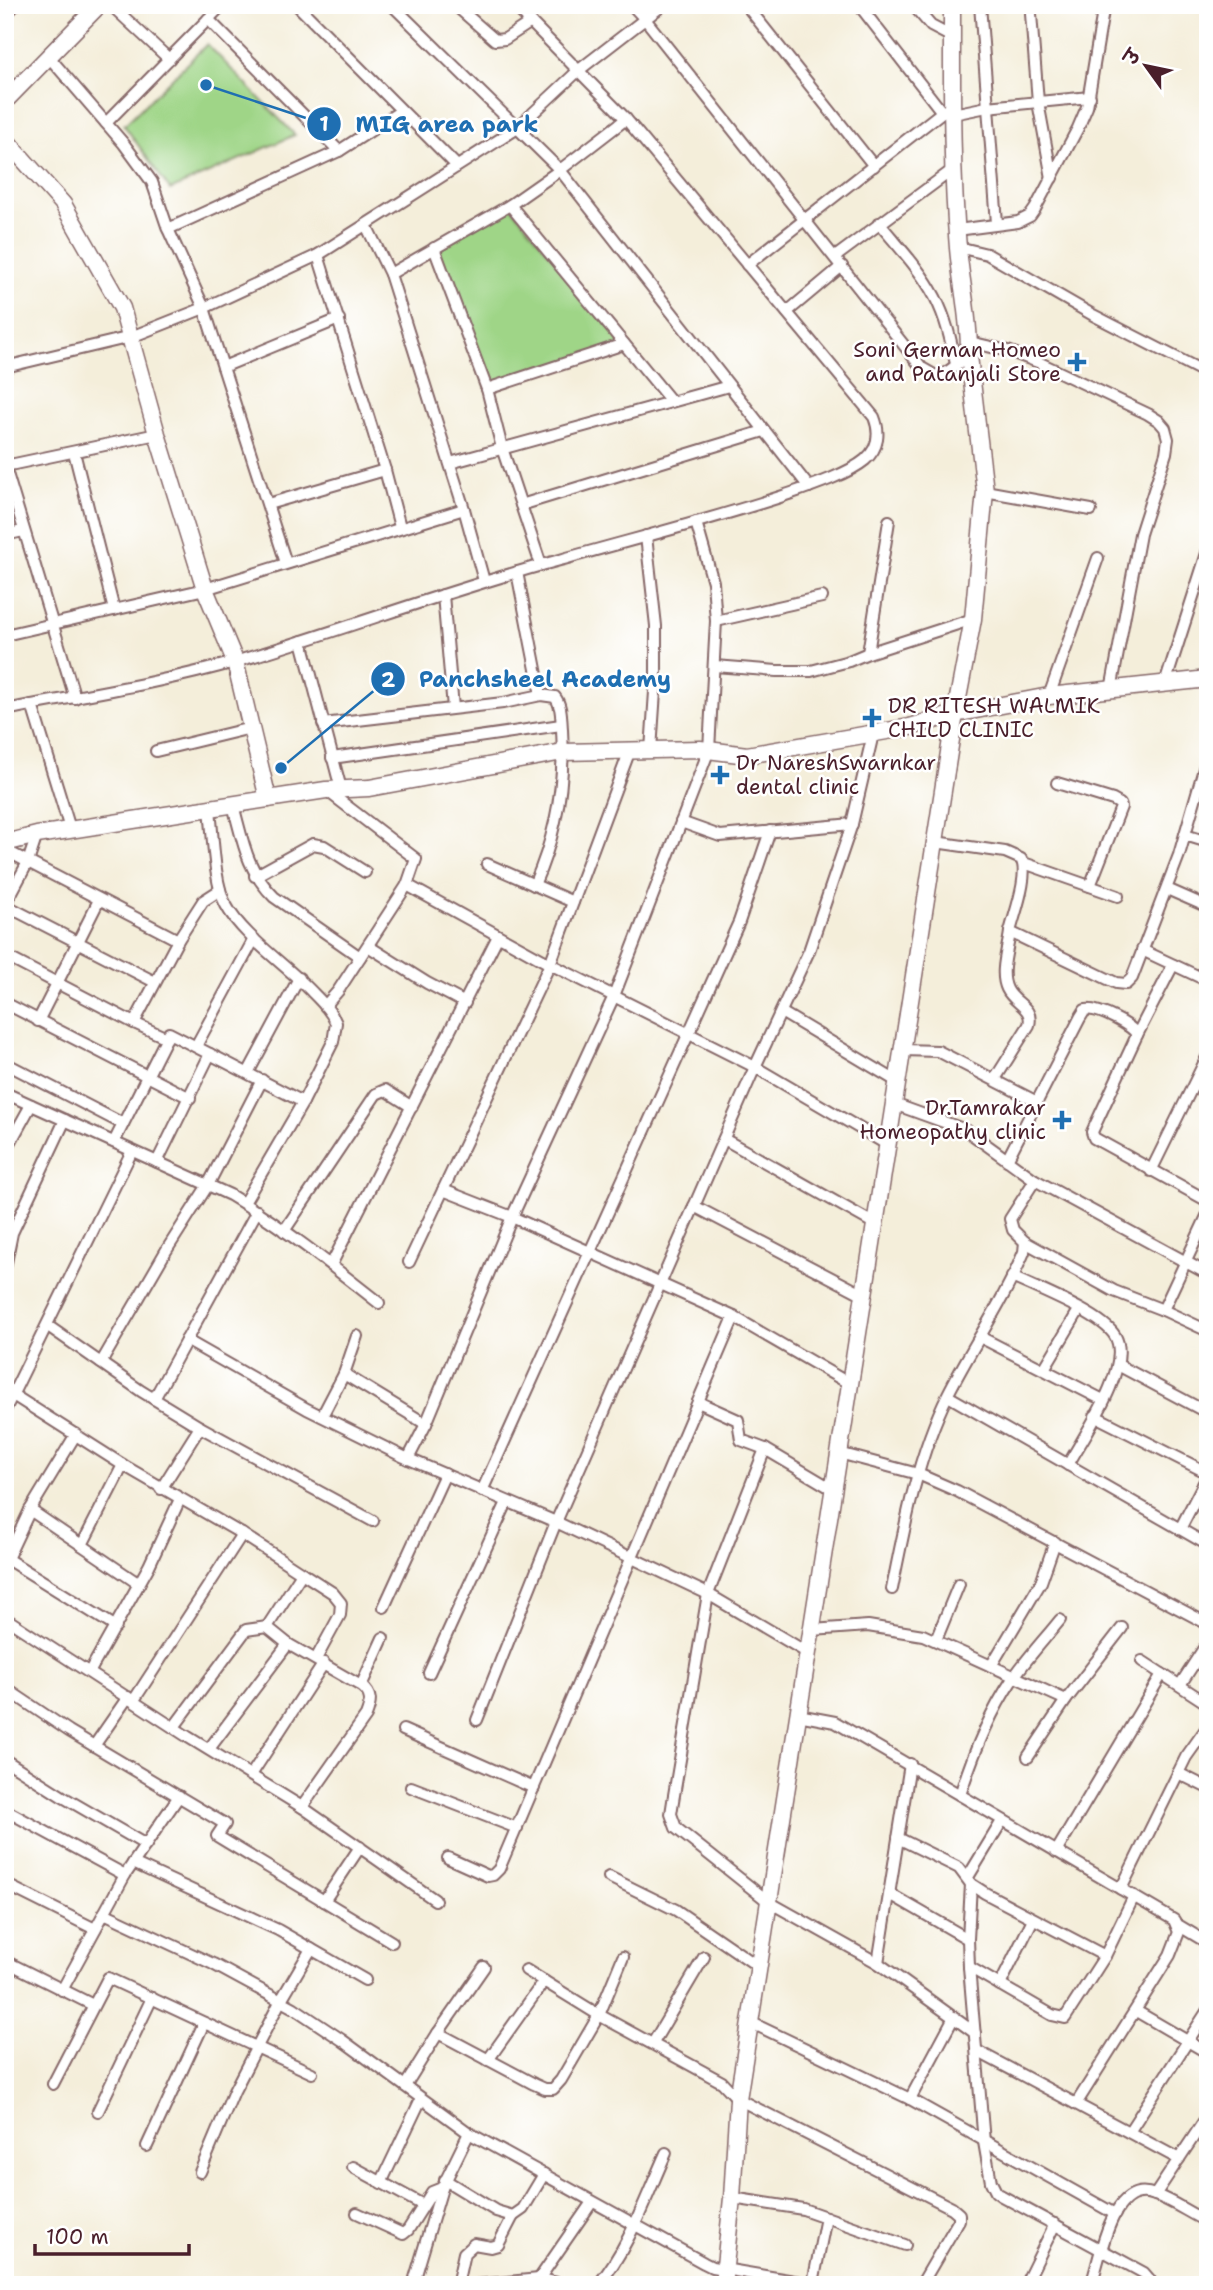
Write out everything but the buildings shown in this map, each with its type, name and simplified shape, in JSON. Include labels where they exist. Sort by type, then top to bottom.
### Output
[{"type":"street","points":[[5,15],[15,5]]},
{"type":"street","points":[[5,101],[99,5]]},
{"type":"street","points":[[111,5],[169,59]]},
{"type":"street","points":[[106,123],[222,5]]},
{"type":"street","points":[[297,5],[309,10],[401,111],[457,166]]},
{"type":"street","points":[[391,5],[560,170],[809,487]]},
{"type":"street","points":[[455,5],[495,40],[505,39],[531,22]]},
{"type":"street","points":[[5,710],[75,698],[235,662],[484,581],[696,522],[809,487],[865,460],[873,451],[879,429],[874,417],[626,119],[514,5]]},
{"type":"street","points":[[632,5],[922,368],[936,376],[946,373],[965,354],[1008,351],[1038,362],[1148,414],[1165,428],[1168,439],[1166,453],[1140,534],[1111,690]]},
{"type":"street","points":[[5,367],[131,337],[204,308],[318,256],[516,129],[579,70],[663,5]]},
{"type":"street","points":[[746,5],[874,166]]},
{"type":"street","points":[[859,5],[949,111]]},
{"type":"street","points":[[913,5],[931,26],[952,37]]},
{"type":"street","points":[[724,2277],[738,2099],[935,842],[973,619],[985,491],[965,354],[955,167],[949,111],[952,5]]},
{"type":"street","points":[[980,5],[997,223]]},
{"type":"street","points":[[957,230],[1018,222],[1030,216],[1078,128],[1090,97],[1104,5]]},
{"type":"street","points":[[1031,14],[1038,102],[1052,178]]},
{"type":"street","points":[[208,19],[339,151]]},
{"type":"street","points":[[49,57],[152,182],[167,229],[204,308],[286,563]]},
{"type":"street","points":[[747,265],[949,111],[1090,97]]},
{"type":"street","points":[[167,229],[339,151],[401,111]]},
{"type":"street","points":[[390,274],[510,205],[626,119]]},
{"type":"street","points":[[5,139],[63,204],[122,308],[157,434],[205,589],[235,662],[268,799]]},
{"type":"street","points":[[787,312],[879,223],[955,167]]},
{"type":"street","points":[[510,205],[671,401]]},
{"type":"street","points":[[879,223],[922,277],[965,354]]},
{"type":"street","points":[[366,225],[390,274],[484,581]]},
{"type":"street","points":[[958,247],[987,254],[1093,315],[1208,374]]},
{"type":"street","points":[[434,248],[487,389],[502,448],[541,565]]},
{"type":"street","points":[[318,256],[385,470],[400,527]]},
{"type":"street","points":[[223,367],[339,319]]},
{"type":"street","points":[[487,389],[624,344]]},
{"type":"street","points":[[450,463],[729,386]]},
{"type":"street","points":[[521,505],[764,430]]},
{"type":"street","points":[[75,698],[5,467],[157,434]]},
{"type":"street","points":[[74,452],[114,610]]},
{"type":"street","points":[[268,504],[385,470]]},
{"type":"street","points":[[985,491],[1091,510]]},
{"type":"street","points":[[5,635],[205,589],[464,509]]},
{"type":"street","points":[[868,653],[889,521]]},
{"type":"street","points":[[403,1456],[423,1423],[512,1217],[614,996],[709,750],[716,621],[712,582],[696,522]]},
{"type":"street","points":[[5,534],[23,531]]},
{"type":"street","points":[[646,536],[656,626],[651,750]]},
{"type":"street","points":[[1165,684],[1208,550]]},
{"type":"street","points":[[1049,696],[1098,558]]},
{"type":"street","points":[[517,572],[541,695]]},
{"type":"street","points":[[443,595],[453,708]]},
{"type":"street","points":[[716,621],[822,597]]},
{"type":"street","points":[[715,666],[811,671],[973,619]]},
{"type":"street","points":[[302,641],[332,758],[333,789],[416,859],[407,885],[338,991],[325,1006]]},
{"type":"street","points":[[5,843],[37,835],[71,832],[333,789],[369,788],[563,752],[709,750],[747,755],[910,727],[956,714],[1049,696],[1208,680]]},
{"type":"street","points":[[323,724],[503,703],[541,695],[552,696],[558,700],[563,752],[557,816],[543,865],[534,885]]},
{"type":"street","points":[[32,705],[71,832]]},
{"type":"street","points":[[332,758],[561,725]]},
{"type":"street","points":[[156,751],[251,728]]},
{"type":"street","points":[[477,1720],[556,1522],[755,1067],[809,951],[852,824],[873,734]]},
{"type":"street","points":[[409,1262],[550,964],[630,750]]},
{"type":"street","points":[[1010,932],[1122,985],[1132,978],[1167,889],[1206,769],[1208,755]]},
{"type":"street","points":[[1057,783],[1113,800],[1121,807],[1090,886]]},
{"type":"street","points":[[233,805],[255,876],[274,897],[360,957]]},
{"type":"street","points":[[210,809],[220,890],[226,906],[254,939],[299,978],[325,1006],[334,1017],[336,1031],[303,1102],[244,1203]]},
{"type":"street","points":[[681,822],[720,836],[852,824]]},
{"type":"street","points":[[482,1491],[739,922],[771,831]]},
{"type":"street","points":[[37,835],[29,862],[5,905],[155,982]]},
{"type":"street","points":[[1185,835],[1208,842]]},
{"type":"street","points":[[935,842],[1005,852],[1024,863],[1118,895]]},
{"type":"street","points":[[255,876],[313,844],[324,846],[365,872]]},
{"type":"street","points":[[5,850],[178,940]]},
{"type":"street","points":[[995,1079],[1031,1019],[1028,1010],[1013,998],[1005,983],[1010,932],[1023,882],[1024,863]]},
{"type":"street","points":[[487,864],[573,902]]},
{"type":"street","points":[[407,885],[550,964],[755,1067],[888,1145]]},
{"type":"street","points":[[1167,889],[1208,907]]},
{"type":"street","points":[[134,1023],[178,940],[203,901],[220,890]]},
{"type":"street","points":[[38,1021],[99,900]]},
{"type":"street","points":[[331,1265],[498,936]]},
{"type":"street","points":[[196,1046],[254,939]]},
{"type":"street","points":[[368,946],[465,1003]]},
{"type":"street","points":[[1142,950],[1208,981]]},
{"type":"street","points":[[5,956],[167,1038]]},
{"type":"street","points":[[1173,965],[1092,1132],[1095,1140],[1208,1201]]},
{"type":"street","points":[[248,1073],[299,978]]},
{"type":"street","points":[[5,1003],[190,1098]]},
{"type":"street","points":[[1007,1160],[1085,1010],[1093,1009],[1130,1027],[1137,1035]]},
{"type":"street","points":[[780,1012],[898,1082]]},
{"type":"street","points":[[114,1142],[169,1033],[303,1102]]},
{"type":"street","points":[[903,1050],[938,1051],[1037,1102]]},
{"type":"street","points":[[157,1162],[211,1054]]},
{"type":"street","points":[[1151,1171],[1208,1055]]},
{"type":"street","points":[[5,1063],[123,1124]]},
{"type":"street","points":[[102,1363],[166,1251],[208,1185],[262,1080]]},
{"type":"street","points":[[284,1231],[379,1091],[390,1093],[413,1105]]},
{"type":"street","points":[[5,1094],[244,1203],[379,1303]]},
{"type":"street","points":[[894,1104],[966,1130],[1035,1180],[1208,1274]]},
{"type":"street","points":[[5,1152],[31,1105]]},
{"type":"street","points":[[5,1268],[12,1233],[65,1120]]},
{"type":"street","points":[[724,1139],[875,1224]]},
{"type":"street","points":[[5,1410],[132,1151]]},
{"type":"street","points":[[1035,1180],[1010,1219],[1013,1230],[1025,1242],[1114,1291],[1208,1331]]},
{"type":"street","points":[[443,1189],[512,1217],[734,1317],[850,1384]]},
{"type":"street","points":[[694,1206],[864,1295]]},
{"type":"street","points":[[154,1399],[257,1211]]},
{"type":"street","points":[[1163,1310],[1208,1214]]},
{"type":"street","points":[[892,1589],[918,1474],[929,1440],[948,1395],[1012,1277],[1024,1252],[1025,1242]]},
{"type":"street","points":[[1012,1277],[1091,1316],[1115,1336],[1119,1346],[1118,1365],[1103,1400],[1068,1465]]},
{"type":"street","points":[[1044,1369],[1079,1310]]},
{"type":"street","points":[[448,1858],[479,1872],[493,1875],[499,1869],[734,1317]]},
{"type":"street","points":[[48,1326],[154,1399],[200,1427],[373,1521]]},
{"type":"street","points":[[322,1416],[344,1374],[357,1336]]},
{"type":"street","points":[[980,1336],[1103,1400]]},
{"type":"street","points":[[186,1340],[322,1416],[403,1456],[556,1522],[708,1594],[808,1653]]},
{"type":"street","points":[[1118,1365],[1208,1413]]},
{"type":"street","points":[[344,1374],[423,1423]]},
{"type":"street","points":[[13,1395],[162,1489],[242,1534],[333,1593],[341,1603],[340,1615],[320,1661],[251,1775]]},
{"type":"street","points":[[948,1395],[1208,1545]]},
{"type":"street","points":[[698,1402],[735,1418],[739,1424],[738,1436],[741,1440],[765,1448],[834,1490]]},
{"type":"street","points":[[1094,1416],[1208,1474],[1180,1529]]},
{"type":"street","points":[[162,1489],[200,1427]]},
{"type":"street","points":[[76,1434],[30,1510],[6,1561],[116,1627]]},
{"type":"street","points":[[765,1448],[708,1594],[671,1814],[676,1828],[769,1902],[878,1963],[975,2033]]},
{"type":"street","points":[[839,1453],[918,1474],[1206,1621]]},
{"type":"street","points":[[82,1545],[123,1465]]},
{"type":"street","points":[[384,1606],[445,1474]]},
{"type":"street","points":[[90,1671],[139,1584],[180,1499]]},
{"type":"street","points":[[429,1673],[507,1502]]},
{"type":"street","points":[[30,1510],[139,1584]]},
{"type":"street","points":[[94,1746],[131,1698],[242,1534]]},
{"type":"street","points":[[991,1666],[1041,1582],[1055,1542]]},
{"type":"street","points":[[267,1627],[302,1573]]},
{"type":"street","points":[[936,1640],[959,1584]]},
{"type":"street","points":[[5,1618],[302,1807],[435,1900]]},
{"type":"street","points":[[960,1795],[979,1740],[1013,1677],[1060,1620]]},
{"type":"street","points":[[811,1630],[868,1626],[908,1631],[936,1640],[1066,1700]]},
{"type":"street","points":[[174,1727],[246,1630],[267,1627],[288,1644],[361,1686],[368,1691],[371,1700],[366,1716],[302,1807]]},
{"type":"street","points":[[1028,1757],[1066,1700],[1122,1628]]},
{"type":"street","points":[[361,1686],[383,1638]]},
{"type":"street","points":[[1180,1685],[1208,1642]]},
{"type":"street","points":[[209,1749],[288,1644]]},
{"type":"street","points":[[1142,1661],[1208,1704]]},
{"type":"street","points":[[1056,1852],[1162,1674]]},
{"type":"street","points":[[5,1688],[94,1746],[225,1824],[217,1836],[392,1942]]},
{"type":"street","points":[[799,1715],[835,1722],[1166,1914],[1178,1925],[1208,1942]]},
{"type":"street","points":[[1121,1889],[1178,1773],[1208,1726]]},
{"type":"street","points":[[403,1730],[534,1788]]},
{"type":"street","points":[[5,1760],[146,1845]]},
{"type":"street","points":[[878,1963],[910,1764]]},
{"type":"street","points":[[1178,1773],[1208,1788]]},
{"type":"street","points":[[411,1787],[517,1828]]},
{"type":"street","points":[[62,1990],[125,1875],[179,1796]]},
{"type":"street","points":[[5,1810],[125,1875]]},
{"type":"street","points":[[1002,1821],[969,1880],[969,1967],[989,2177],[996,2192],[1144,2273],[1150,2280],[1150,2285]]},
{"type":"street","points":[[898,1838],[959,1868],[969,1880],[1033,1919],[1104,1956]]},
{"type":"street","points":[[324,1901],[360,1847]]},
{"type":"street","points":[[133,1863],[278,1930],[365,1980]]},
{"type":"street","points":[[609,1877],[676,1910],[759,1967]]},
{"type":"street","points":[[5,1884],[95,1929]]},
{"type":"street","points":[[890,1894],[968,1939]]},
{"type":"street","points":[[969,1967],[1058,2018],[1065,2018],[1104,1956],[1134,1896]]},
{"type":"street","points":[[104,1913],[214,1964],[281,2000],[347,2043],[469,2133],[712,2267],[724,2277],[816,2284],[826,2217]]},
{"type":"street","points":[[1000,1984],[1033,1919]]},
{"type":"street","points":[[1076,2104],[1174,1948],[1179,1932],[1178,1925]]},
{"type":"street","points":[[200,2172],[234,2091],[311,1949]]},
{"type":"street","points":[[438,2033],[534,2084],[553,2089],[561,2080],[598,2015],[623,1957]]},
{"type":"street","points":[[653,2043],[704,1957]]},
{"type":"street","points":[[5,1961],[93,2005]]},
{"type":"street","points":[[405,2087],[438,2033],[484,1967]]},
{"type":"street","points":[[526,1970],[598,2015],[722,2082],[738,2099],[957,2212],[957,2226],[921,2285]]},
{"type":"street","points":[[53,2084],[108,1978],[312,2073]]},
{"type":"street","points":[[488,2060],[544,1981]]},
{"type":"street","points":[[98,2111],[152,1998]]},
{"type":"street","points":[[1129,2132],[1208,2010]]},
{"type":"street","points":[[1136,2011],[1208,2053]]},
{"type":"street","points":[[910,2099],[954,2017]]},
{"type":"street","points":[[750,2022],[910,2099],[1115,2214]]},
{"type":"street","points":[[147,2146],[204,2023]]},
{"type":"street","points":[[977,2051],[1179,2159]]},
{"type":"street","points":[[381,2183],[421,2099]]},
{"type":"street","points":[[1155,2194],[1208,2115]]},
{"type":"street","points":[[414,2285],[444,2184],[469,2133]]},
{"type":"street","points":[[598,2285],[633,2225],[666,2153]]},
{"type":"street","points":[[353,2167],[423,2205]]},
{"type":"street","points":[[457,2285],[466,2250],[474,2244],[491,2247],[498,2245],[513,2216],[523,2210],[544,2174]]},
{"type":"street","points":[[357,2213],[403,2234],[434,2190],[444,2184]]},
{"type":"street","points":[[444,2184],[496,2211],[513,2216]]},
{"type":"street","points":[[1091,2285],[1115,2214],[1129,2196],[1142,2192],[1155,2194],[1208,2222]]},
{"type":"street","points":[[732,2198],[803,2209],[905,2245]]},
{"type":"street","points":[[538,2279],[592,2202]]},
{"type":"street","points":[[1025,2285],[1055,2224]]},
{"type":"street","points":[[476,2285],[538,2279],[567,2285]]},
{"type":"green space","points":[[207,44],[295,135],[170,190],[124,125]]},
{"type":"green space","points":[[510,205],[624,344],[487,389],[434,248]]},
{"type":"place","name":"MIG area park","points":[[206,85]]},
{"type":"place","name":"Soni German Homeo and Patanjali Store","points":[[1077,362]]},
{"type":"place","name":"DR RITESH WALMIK CHILD CLINIC","points":[[872,718]]},
{"type":"place","name":"Panchsheel Academy","points":[[281,768]]},
{"type":"place","name":"Dr NareshSwarnkar dental clinic","points":[[720,775]]},
{"type":"place","name":"Dr.Tamrakar Homeopathy clinic","points":[[1062,1120]]}]
